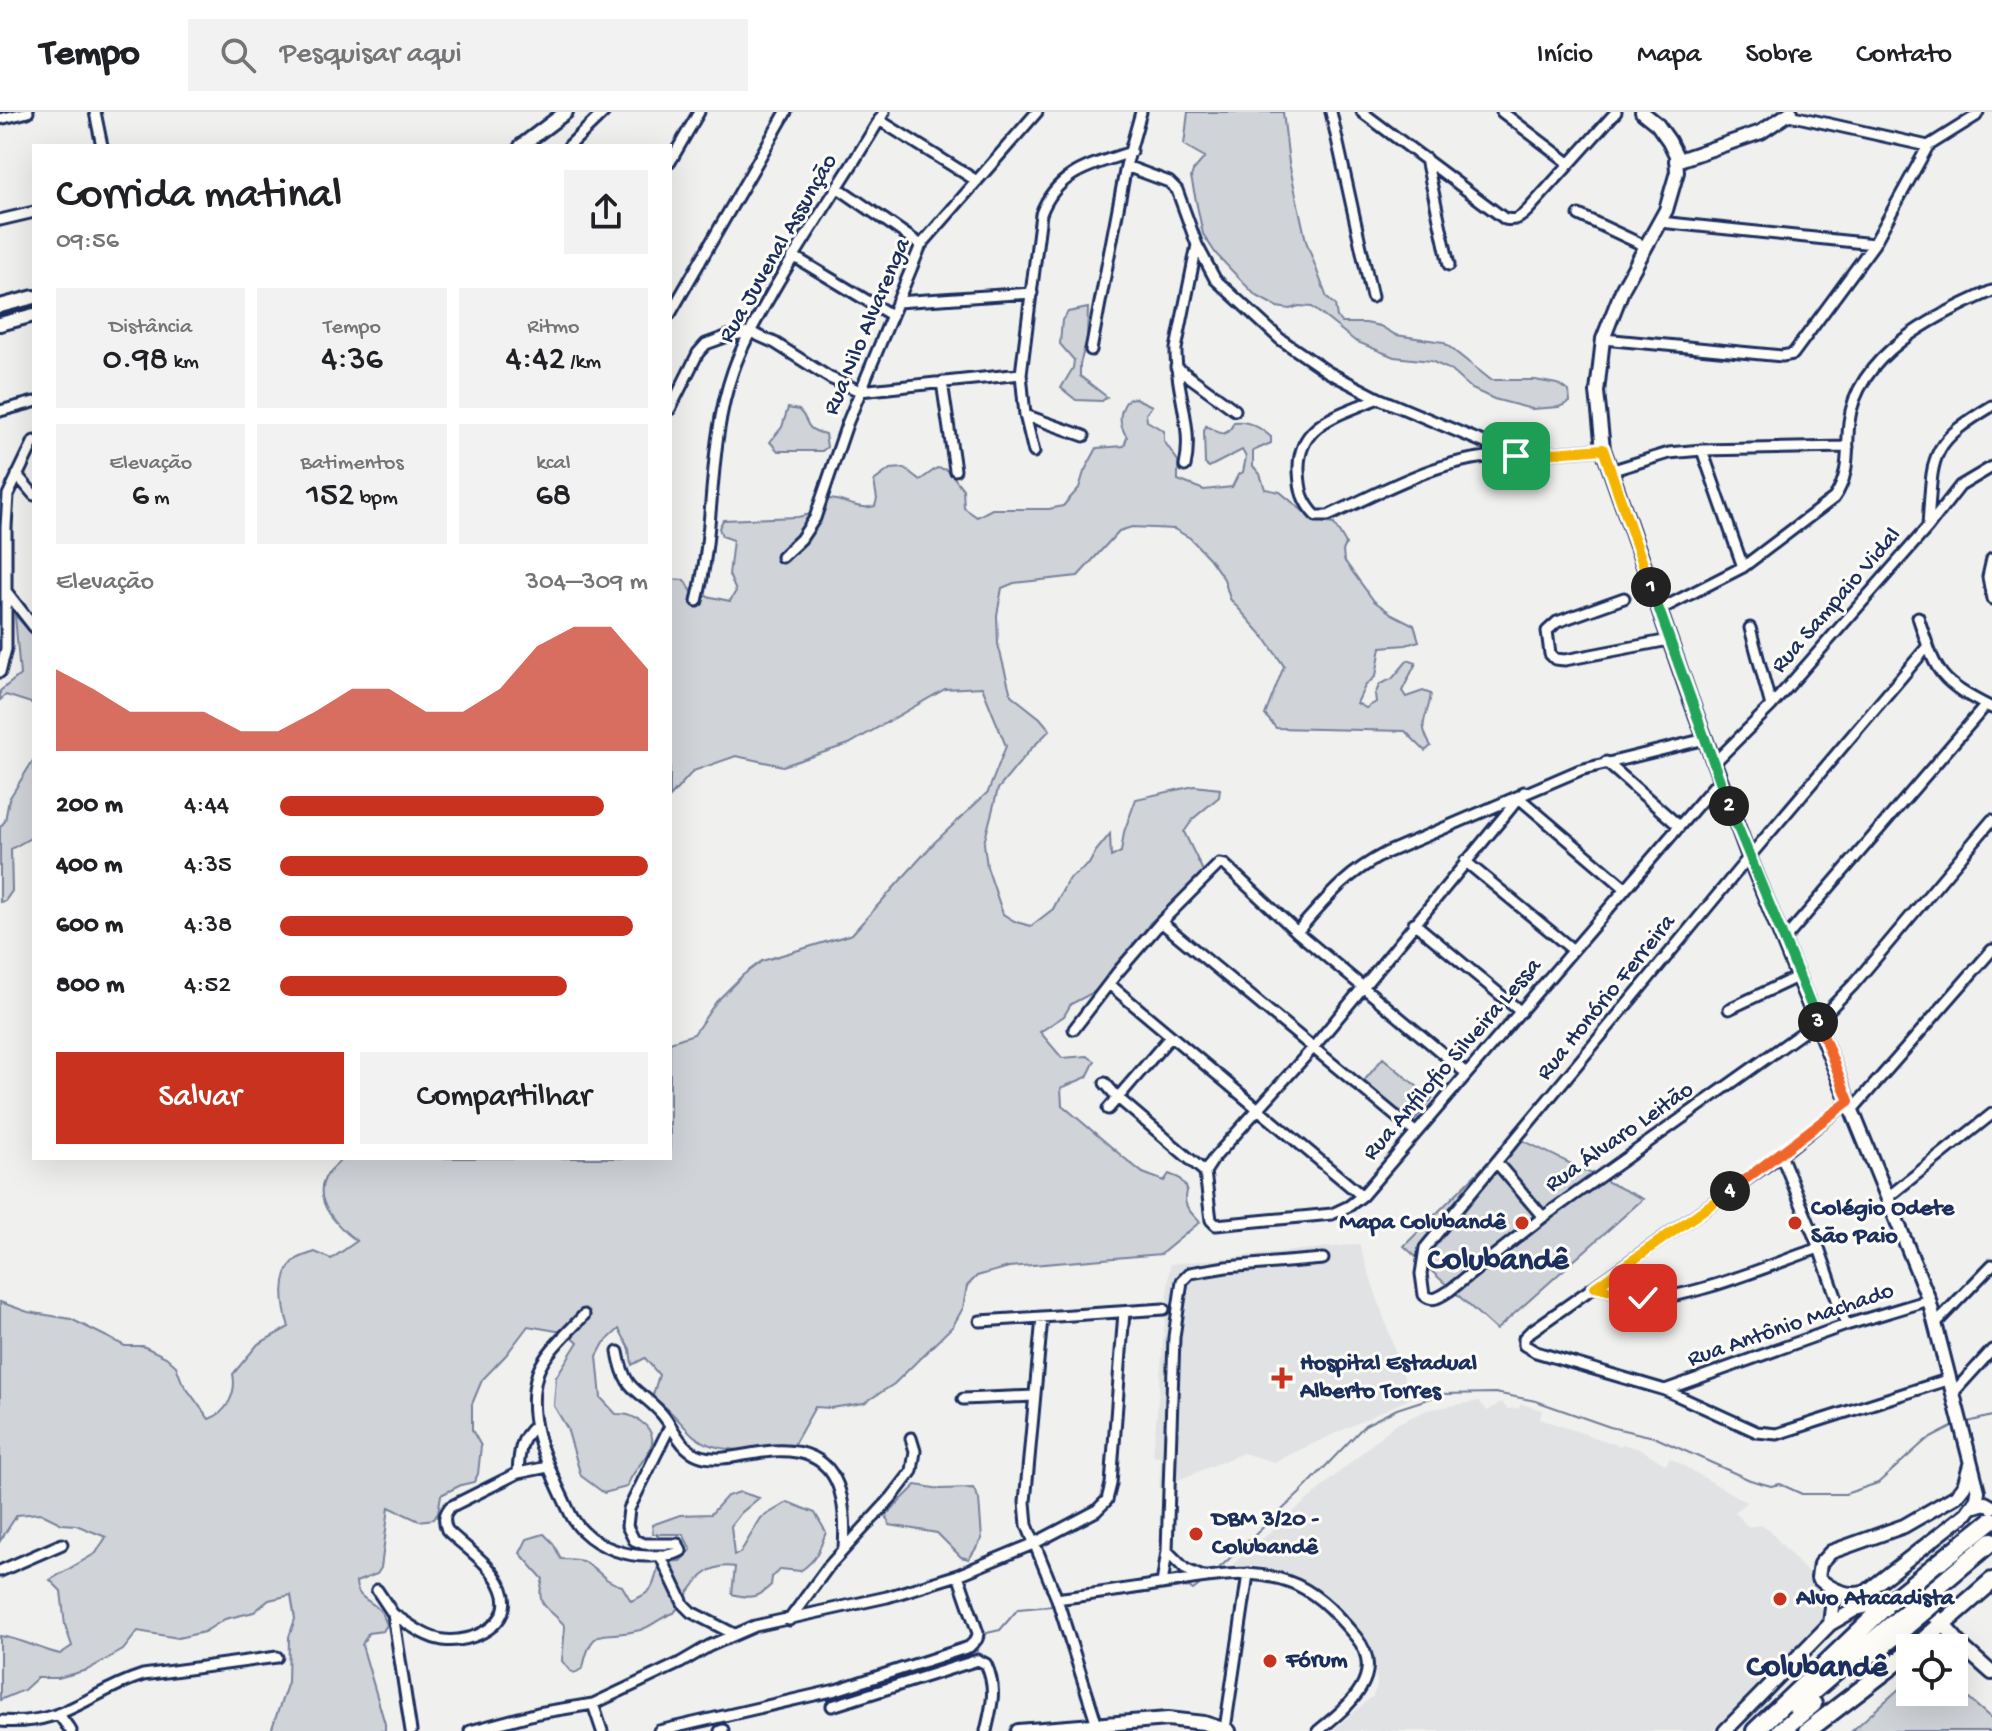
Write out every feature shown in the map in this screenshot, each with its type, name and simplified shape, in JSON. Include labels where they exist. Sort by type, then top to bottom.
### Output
[{"type":"highway","points":[[1755,1731],[1891,1601],[1992,1520]]},
{"type":"highway","points":[[1767,1731],[1952,1581],[1992,1541]]},
{"type":"highway","points":[[1952,1581],[1992,1555]]},
{"type":"highway","points":[[1928,1634],[1992,1581]]},
{"type":"highway","points":[[1932,1598],[1946,1606],[1970,1602]]},
{"type":"highway","points":[[1915,1608],[1923,1625],[1920,1634]]},
{"type":"highway","points":[[1780,1731],[1902,1622]]},
{"type":"highway","points":[[1807,1731],[1896,1662]]},
{"type":"main road","points":[[524,144],[566,112]]},
{"type":"main road","points":[[1642,112],[1662,131],[1676,161],[1674,186],[1660,222],[1612,312],[1603,339],[1597,392],[1603,449],[1719,780],[1937,1322],[1978,1491],[1972,1507]]},
{"type":"main road","points":[[1676,161],[1751,137],[1790,114]]},
{"type":"main road","points":[[0,306],[32,298]]},
{"type":"main road","points":[[0,324],[32,316]]},
{"type":"main road","points":[[1956,1496],[1964,1486],[1970,1465]]},
{"type":"main road","points":[[1830,1624],[1833,1599],[1818,1574],[1820,1564],[1831,1552],[1904,1526],[1956,1496],[1992,1490]]},
{"type":"main road","points":[[1956,1496],[1968,1498],[1972,1507]]},
{"type":"main road","points":[[1829,1588],[1859,1595],[1866,1592],[1972,1507],[1985,1503],[1992,1507]]},
{"type":"main road","points":[[1932,1568],[1929,1578],[1932,1598],[1941,1621],[1965,1649],[1992,1673]]},
{"type":"main road","points":[[1886,1576],[1884,1588],[1891,1601]]},
{"type":"main road","points":[[1725,1731],[1830,1624],[1856,1609],[1891,1601],[1915,1608],[1941,1621]]},
{"type":"main road","points":[[1018,1731],[1099,1728],[1168,1719],[1204,1723],[1227,1730]]},
{"type":"street","points":[[0,119],[28,112]]},
{"type":"street","points":[[95,112],[102,144]]},
{"type":"street","points":[[571,144],[604,112]]},
{"type":"street","points":[[672,159],[699,112]]},
{"type":"street","points":[[672,311],[786,112]]},
{"type":"street","points":[[1091,350],[1126,166],[1141,112]]},
{"type":"street","points":[[1331,112],[1372,297]]},
{"type":"street","points":[[1362,112],[1505,219],[1513,220],[1528,210],[1616,112]]},
{"type":"street","points":[[1502,112],[1569,163]]},
{"type":"street","points":[[1603,339],[1782,356],[1793,354],[1874,244],[1928,146],[1977,114],[1988,112]]},
{"type":"street","name":"Rua Nilo Alvarenga","points":[[782,557],[810,528],[823,500],[860,391],[921,245],[1031,114]]},
{"type":"street","points":[[1790,114],[1928,146]]},
{"type":"street","points":[[882,116],[977,181]]},
{"type":"street","name":"Rua Juvenal Assunção","points":[[697,601],[725,399],[733,370],[750,332],[793,256],[882,116]]},
{"type":"street","points":[[1034,452],[1025,415],[1021,374],[1037,232],[1046,201],[1059,182],[1080,169],[1131,152]]},
{"type":"street","points":[[1426,159],[1449,265]]},
{"type":"street","points":[[1126,166],[1163,179],[1177,190],[1197,245],[1215,279],[1280,339],[1328,372],[1378,398],[1516,456]]},
{"type":"street","points":[[837,187],[921,245]]},
{"type":"street","points":[[0,220],[32,212]]},
{"type":"street","points":[[1579,215],[1645,246]]},
{"type":"street","points":[[1660,222],[1874,244]]},
{"type":"street","points":[[1185,466],[1189,436],[1176,367],[1179,326],[1197,245]]},
{"type":"street","points":[[793,256],[891,315]]},
{"type":"street","points":[[1659,610],[1743,567],[1834,498],[1844,478],[1849,420],[1856,396],[1878,360],[1918,331],[1992,291]]},
{"type":"street","points":[[897,302],[1032,293]]},
{"type":"street","points":[[672,405],[698,353],[706,344],[750,332],[775,343],[830,378],[860,391],[1021,374]]},
{"type":"street","points":[[1176,367],[1235,410]]},
{"type":"street","points":[[942,382],[955,470]]},
{"type":"street","points":[[1378,398],[1316,427],[1302,444],[1300,493],[1304,504],[1316,516],[1328,516],[1437,467],[1464,459],[1483,455],[1516,456],[1603,449]]},
{"type":"street","points":[[0,411],[32,403]]},
{"type":"street","points":[[1928,527],[1933,459],[1940,445],[1992,406]]},
{"type":"street","points":[[1025,415],[1084,436]]},
{"type":"street","points":[[0,672],[6,649],[4,496],[32,445]]},
{"type":"street","points":[[1610,471],[1658,455],[1702,450],[1848,447]]},
{"type":"street","points":[[1702,450],[1743,567]]},
{"type":"street","name":"Rua Sampaio Vidal","points":[[1713,764],[1771,706],[1928,527],[1960,486],[1992,467]]},
{"type":"street","points":[[17,475],[32,493]]},
{"type":"street","points":[[1992,559],[1988,577],[1992,599]]},
{"type":"street","points":[[6,591],[32,624]]},
{"type":"street","points":[[1624,598],[1552,626],[1546,638],[1550,654],[1555,659],[1565,660],[1669,640]]},
{"type":"street","points":[[1784,940],[1989,707],[1950,685],[1938,671],[1918,617]]},
{"type":"street","points":[[1750,628],[1771,706]]},
{"type":"street","name":"Rua Honório Ferreira","points":[[1449,1291],[1438,1299],[1424,1295],[1421,1274],[1425,1248],[1928,646]]},
{"type":"street","points":[[1297,932],[1343,880],[1360,866],[1521,795],[1606,762],[1705,739]]},
{"type":"street","points":[[1606,762],[1679,826]]},
{"type":"street","name":"Rua Anfilofio Silveira Lessa","points":[[1205,1172],[1211,1220],[1220,1226],[1332,1214],[1349,1206],[1362,1196],[1719,780]]},
{"type":"street","points":[[1105,1083],[1118,1098],[1205,1172],[1255,1110],[1312,1049],[1521,795]]},
{"type":"street","points":[[1521,795],[1625,888]]},
{"type":"street","name":"Rua Álvaro Leitão","points":[[1449,1291],[1543,1217],[1817,1022],[1853,985],[1992,820]]},
{"type":"street","points":[[1465,861],[1573,950]]},
{"type":"street","points":[[1074,1029],[1161,922],[1219,864],[1225,865],[1297,932],[1466,1073]]},
{"type":"street","points":[[1161,922],[1415,1132]]},
{"type":"street","points":[[1414,923],[1521,1012]]},
{"type":"street","points":[[1992,950],[1850,1106],[1524,1338],[1524,1345],[1536,1352],[1665,1390],[1757,1432],[1777,1434],[1952,1386],[1992,1350]]},
{"type":"street","points":[[1729,1009],[1799,976]]},
{"type":"street","points":[[1109,984],[1255,1110],[1362,1196]]},
{"type":"street","points":[[1108,1109],[1171,1036]]},
{"type":"street","points":[[1888,1197],[1992,1114]]},
{"type":"street","points":[[1781,1155],[1846,1325]]},
{"type":"street","points":[[1497,1163],[1543,1217]]},
{"type":"street","points":[[1595,1287],[1643,1298],[1665,1297],[1819,1248]]},
{"type":"street","points":[[1162,1584],[1167,1551],[1174,1337],[1182,1281],[1190,1273],[1214,1269],[1323,1259]]},
{"type":"street","points":[[1937,1322],[1992,1265]]},
{"type":"street","name":"Rua Antônio Machado","points":[[1665,1390],[1846,1325],[1929,1300]]},
{"type":"street","points":[[980,1321],[1164,1309]]},
{"type":"street","points":[[470,1731],[538,1713],[593,1704],[734,1634],[755,1626],[887,1597],[958,1575],[1033,1544],[1096,1511],[1107,1500],[1111,1484],[1124,1312]]},
{"type":"street","points":[[584,1315],[544,1361],[538,1373],[535,1426],[540,1448],[574,1521],[594,1541],[623,1553],[643,1556],[676,1555],[682,1549],[678,1544],[644,1544],[634,1540],[627,1526],[629,1509],[670,1426]]},
{"type":"street","points":[[1042,1318],[1025,1502],[1027,1525],[1057,1599],[1099,1728]]},
{"type":"street","points":[[618,1352],[627,1384],[663,1415],[683,1445],[696,1454],[708,1457],[788,1450],[802,1453],[827,1466],[835,1475],[840,1490],[844,1548]]},
{"type":"street","points":[[963,1399],[1034,1396]]},
{"type":"street","points":[[518,1473],[520,1446],[524,1436],[535,1426]]},
{"type":"street","points":[[789,1620],[844,1548],[912,1471],[915,1451],[911,1438]]},
{"type":"street","points":[[377,1590],[393,1614],[424,1634],[444,1640],[467,1638],[491,1629],[501,1618],[505,1604],[502,1590],[490,1570],[454,1537],[444,1522],[445,1513],[450,1507],[518,1473],[548,1467]]},
{"type":"street","points":[[0,1571],[62,1544]]},
{"type":"street","points":[[1167,1551],[1185,1569],[1203,1577]]},
{"type":"street","points":[[660,1555],[684,1605],[691,1612],[734,1634]]},
{"type":"street","points":[[1057,1599],[1203,1577],[1248,1574],[1265,1575],[1298,1586],[1329,1606],[1361,1644],[1367,1661],[1366,1677],[1360,1693],[1318,1731]]},
{"type":"street","points":[[1227,1730],[1248,1574]]},
{"type":"street","points":[[659,1731],[836,1690],[969,1647],[977,1639],[978,1633],[958,1575]]},
{"type":"street","points":[[393,1614],[411,1731]]},
{"type":"street","points":[[0,1721],[33,1722],[60,1716],[143,1675],[277,1657]]},
{"type":"street","points":[[832,1706],[969,1662],[983,1661],[991,1675],[994,1700],[986,1731]]},
{"type":"street","points":[[593,1704],[602,1731]]},
{"type":"street","points":[[60,1716],[71,1731]]},
{"type":"shaded area","points":[[1188,112],[1283,112],[1289,163],[1306,241],[1327,298],[1335,305],[1337,317],[1342,323],[1366,323],[1380,326],[1396,335],[1443,342],[1491,380],[1535,380],[1557,384],[1569,391],[1570,402],[1559,407],[1532,409],[1494,399],[1472,389],[1451,370],[1431,361],[1394,357],[1355,341],[1312,307],[1277,307],[1255,295],[1216,254],[1203,234],[1191,177],[1205,157],[1184,145]]},
{"type":"shaded area","points":[[1088,308],[1087,339],[1080,376],[1107,397],[1102,401],[1076,400],[1061,388],[1073,368],[1074,360],[1060,344],[1062,320],[1068,312]]},
{"type":"shaded area","points":[[1135,398],[1152,406],[1146,414],[1147,421],[1164,431],[1164,441],[1178,461],[1178,480],[1204,490],[1232,487],[1243,472],[1246,457],[1242,450],[1209,467],[1205,464],[1206,426],[1225,433],[1234,422],[1244,422],[1271,437],[1271,443],[1253,451],[1253,466],[1260,474],[1265,489],[1280,492],[1315,521],[1334,524],[1346,544],[1344,560],[1374,601],[1414,625],[1419,641],[1381,647],[1376,676],[1365,686],[1357,703],[1366,708],[1376,702],[1375,694],[1380,684],[1392,679],[1408,660],[1416,663],[1402,691],[1406,697],[1423,691],[1431,694],[1424,731],[1431,746],[1425,751],[1405,731],[1276,728],[1265,715],[1284,666],[1264,637],[1230,599],[1224,579],[1209,558],[1190,538],[1174,529],[1132,527],[1119,531],[1078,576],[1014,583],[1002,588],[997,615],[998,644],[1011,695],[1050,730],[998,789],[984,843],[987,867],[1003,914],[1031,926],[1053,909],[1068,880],[1089,864],[1110,834],[1111,857],[1121,852],[1124,832],[1136,799],[1194,786],[1220,789],[1219,797],[1194,818],[1184,832],[1204,873],[1150,923],[1096,991],[1071,1004],[1064,1016],[1040,1032],[1062,1058],[1087,1056],[1095,1061],[1087,1077],[1061,1088],[1062,1105],[1143,1173],[1164,1181],[1169,1174],[1179,1178],[1187,1188],[1187,1207],[1200,1222],[1161,1254],[1009,1267],[977,1276],[967,1286],[963,1308],[953,1326],[894,1384],[864,1403],[815,1407],[792,1448],[728,1449],[704,1443],[652,1398],[659,1375],[645,1358],[632,1365],[630,1349],[619,1329],[604,1343],[597,1356],[601,1398],[616,1414],[629,1415],[640,1421],[649,1429],[652,1438],[647,1454],[627,1487],[604,1493],[581,1476],[567,1428],[554,1406],[556,1377],[578,1342],[568,1333],[528,1326],[482,1380],[472,1404],[472,1430],[481,1446],[474,1482],[441,1495],[434,1519],[419,1521],[389,1507],[381,1568],[377,1574],[356,1582],[359,1593],[377,1608],[387,1625],[383,1631],[368,1633],[362,1645],[385,1731],[271,1731],[288,1682],[289,1637],[295,1619],[291,1595],[269,1600],[254,1612],[225,1619],[204,1632],[178,1638],[138,1631],[123,1650],[87,1670],[58,1678],[37,1678],[24,1690],[0,1700],[0,1636],[60,1654],[72,1646],[65,1625],[61,1591],[50,1580],[96,1553],[106,1537],[76,1525],[62,1524],[40,1513],[17,1515],[0,1541],[0,1302],[28,1312],[71,1319],[125,1346],[143,1346],[166,1357],[176,1366],[182,1382],[209,1419],[226,1407],[233,1388],[233,1374],[258,1344],[289,1327],[283,1291],[286,1272],[291,1265],[315,1252],[331,1259],[357,1241],[336,1222],[322,1196],[325,1178],[339,1160],[672,1160],[672,1041],[694,1034],[716,1002],[762,961],[852,934],[934,843],[988,792],[1006,746],[982,687],[945,689],[849,744],[783,766],[736,756],[693,771],[672,795],[672,579],[684,580],[693,593],[730,601],[736,591],[729,575],[733,540],[722,536],[719,528],[723,520],[798,517],[819,512],[828,499],[863,507],[875,506],[874,481],[890,469],[904,468],[920,480],[937,468],[948,470],[963,489],[964,508],[977,517],[992,509],[1049,509],[1063,506],[1079,488],[1097,448],[1124,446],[1127,437],[1121,423],[1121,413],[1128,399]]},
{"type":"shaded area","points":[[788,408],[799,410],[810,427],[825,434],[827,447],[822,451],[778,451],[770,442],[782,427]]},
{"type":"shaded area","points":[[15,615],[32,634],[32,703],[6,695],[0,700],[0,691],[20,675]]},
{"type":"shaded area","points":[[32,762],[32,837],[11,849],[12,891],[5,901],[0,902],[0,827],[5,821],[9,799]]},
{"type":"shaded area","points":[[1383,1058],[1432,1099],[1413,1123],[1364,1081]]},
{"type":"shaded area","name":"Mapa Colubandê","points":[[1514,1136],[1643,1199],[1496,1330],[1404,1246]]},
{"type":"shaded area","name":"Hospital Estadual Alberto Torres","points":[[1359,1244],[1411,1398],[1274,1462],[1243,1453],[1159,1488],[1161,1457],[1153,1456],[1170,1264]]},
{"type":"shaded area","points":[[1479,1401],[1488,1411],[1501,1402],[1508,1409],[1519,1408],[1521,1404],[1542,1410],[1540,1419],[1642,1450],[1666,1465],[1670,1458],[1746,1502],[1735,1512],[1748,1527],[1760,1525],[1769,1530],[1820,1587],[1826,1606],[1821,1620],[1712,1731],[1332,1731],[1373,1696],[1377,1686],[1374,1655],[1369,1642],[1337,1603],[1306,1582],[1286,1572],[1258,1566],[1231,1566],[1394,1425],[1427,1410]]},
{"type":"shaded area","points":[[916,1485],[940,1489],[973,1488],[979,1499],[982,1539],[969,1559],[961,1557],[937,1533],[890,1525],[886,1515]]},
{"type":"shaded area","points":[[740,1492],[759,1498],[731,1526],[734,1555],[740,1553],[761,1518],[788,1502],[815,1513],[826,1532],[814,1559],[800,1571],[781,1569],[772,1577],[771,1585],[758,1595],[749,1597],[732,1594],[735,1567],[714,1569],[698,1580],[674,1613],[640,1630],[595,1638],[583,1668],[575,1673],[570,1671],[562,1661],[565,1626],[545,1606],[540,1595],[543,1579],[520,1553],[527,1539],[544,1534],[561,1559],[587,1564],[609,1581],[622,1586],[631,1601],[652,1587],[659,1562],[680,1561],[691,1550],[683,1534],[653,1534],[652,1525],[680,1515],[711,1514],[727,1496]]},
{"type":"shaded area","points":[[1896,1692],[1896,1706],[1968,1706],[1968,1698],[1992,1719],[1992,1731],[1852,1731]]},
{"type":"waterway","points":[[1215,1572],[1299,1494],[1365,1425],[1397,1409],[1443,1394],[1495,1393],[1536,1401],[1610,1427],[1654,1437],[1750,1480],[1771,1486],[1780,1484],[1802,1494],[1845,1494],[1878,1483],[1925,1441],[1954,1426]]},
{"type":"waterway","points":[[1964,1423],[1992,1416]]},
{"type":"waterway","points":[[1065,1604],[1189,1587],[1193,1590],[1202,1583]]},
{"type":"waterway","points":[[753,1714],[828,1697],[977,1651],[987,1633],[1000,1630],[1018,1609],[1052,1606]]},
{"type":"place","name":"Mapa Colubandê","points":[[1522,1223]]},
{"type":"place","name":"Colégio Odete São Paio","points":[[1795,1223]]},
{"type":"place","name":"Hospital Estadual Alberto Torres","points":[[1282,1378]]},
{"type":"place","name":"DBM 3/20 - Colubandê","points":[[1196,1534]]},
{"type":"place","name":"Alvo Atacadista","points":[[1780,1599]]},
{"type":"place","name":"Fórum","points":[[1270,1661]]},
{"type":"district","name":"Colubandê","points":[[1498,1262]]},
{"type":"district","name":"Colubandê","points":[[1817,1669]]},
{"type":"route","points":[[1516,456],[1603,449],[1713,764],[1849,1101],[1781,1155],[1595,1287],[1643,1298]]}]
